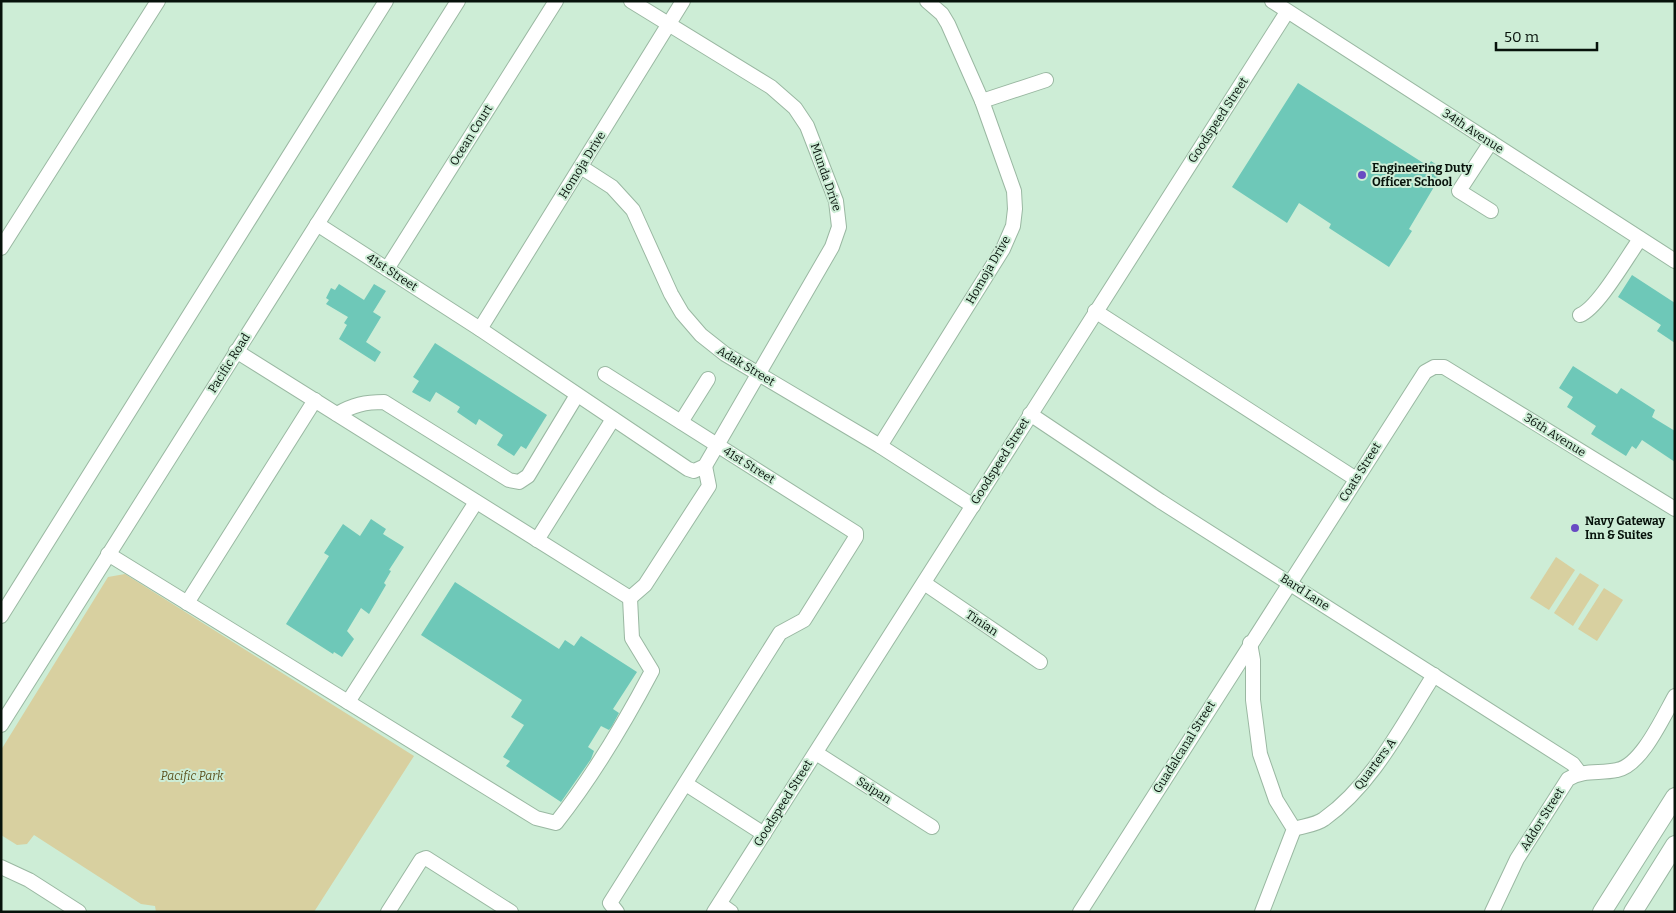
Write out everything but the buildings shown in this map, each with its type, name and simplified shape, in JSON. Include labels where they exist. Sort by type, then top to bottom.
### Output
[{"type":"main road","points":[[1602,912],[1675,797]]},
{"type":"main road","points":[[1632,912],[1675,846]]},
{"type":"street","points":[[1,248],[158,1]]},
{"type":"street","points":[[1,616],[386,1]]},
{"type":"street","name":"Pacific Road","points":[[1,725],[458,1]]},
{"type":"street","name":"Ocean Court","points":[[387,269],[556,1]]},
{"type":"street","name":"Munda Drive","points":[[631,1],[771,87],[795,108],[807,126],[836,202],[839,227],[832,247],[758,373],[718,446]]},
{"type":"street","name":"Homoja Drive","points":[[480,329],[684,1]]},
{"type":"street","name":"Homoja Drive","points":[[880,446],[1003,249],[1012,226],[1015,208],[1012,186],[982,101],[948,24],[942,14],[927,1]]},
{"type":"street","name":"34th Avenue","points":[[1272,1],[1675,261]]},
{"type":"street","name":"Goodspeed Street","points":[[722,909],[764,834],[1287,12]]},
{"type":"street","points":[[982,101],[1046,80]]},
{"type":"street","points":[[1491,142],[1459,191],[1491,211]]},
{"type":"street","name":"Adak Street","points":[[581,167],[612,187],[633,210],[671,294],[691,325],[712,345],[880,446],[973,506]]},
{"type":"street","name":"41st Street","points":[[317,224],[480,329],[688,469],[694,471],[704,466],[718,446],[856,533],[856,537],[804,620],[780,634],[686,784]]},
{"type":"street","points":[[1580,316],[1586,313],[1609,285],[1640,239]]},
{"type":"street","points":[[1096,311],[1356,479]]},
{"type":"street","points":[[236,351],[630,598]]},
{"type":"street","name":"Coats Street","points":[[1290,582],[1422,376],[1434,367]]},
{"type":"street","name":"36th Avenue","points":[[1434,367],[1444,367],[1675,509]]},
{"type":"street","points":[[605,374],[718,446]]},
{"type":"street","points":[[681,422],[708,380]]},
{"type":"street","points":[[337,414],[352,406],[368,402],[384,402],[509,480],[519,482],[528,476],[577,395]]},
{"type":"street","points":[[187,603],[315,400]]},
{"type":"street","name":"Bard Lane","points":[[1030,414],[1160,501],[1290,582],[1573,764],[1579,772]]},
{"type":"street","points":[[537,540],[613,419]]},
{"type":"street","points":[[630,598],[645,585],[708,486],[704,466]]},
{"type":"street","points":[[348,702],[476,502]]},
{"type":"street","points":[[108,554],[536,818],[556,823],[577,796],[635,704],[652,671],[632,638],[630,598]]},
{"type":"street","name":"Guadalcanal Street","points":[[1080,912],[1290,582]]},
{"type":"street","name":"Tinian","points":[[924,583],[1040,662]]},
{"type":"street","points":[[1250,643],[1253,660],[1253,700],[1260,754],[1276,800],[1294,829],[1262,912]]},
{"type":"street","name":"Quarters A","points":[[1294,829],[1322,821],[1358,788],[1384,754],[1434,675]]},
{"type":"street","points":[[1579,772],[1619,770],[1630,764],[1640,755],[1675,696]]},
{"type":"street","name":"Saipan","points":[[816,753],[932,827]]},
{"type":"street","name":"Addor Street","points":[[1492,912],[1517,859],[1551,804],[1568,778],[1579,772]]},
{"type":"street","points":[[616,912],[610,903],[686,784],[764,834]]},
{"type":"street","points":[[388,912],[421,860],[426,858],[511,912]]},
{"type":"street","points":[[1,867],[28,880],[80,912]]},
{"type":"green space","points":[[1556,557],[1575,570],[1549,610],[1530,598]]},
{"type":"green space","points":[[1580,573],[1599,585],[1573,626],[1554,613]]},
{"type":"green space","name":"Pacific Park","points":[[125,574],[414,756],[314,912],[156,912],[155,906],[141,904],[34,835],[27,844],[17,845],[1,835],[1,750],[108,577]]},
{"type":"green space","points":[[1604,588],[1623,600],[1597,641],[1578,629]]},
{"type":"place","name":"Engineering Duty Officer School","points":[[1362,175]]},
{"type":"place","name":"Navy Gateway Inn & Suites","points":[[1575,528]]}]
